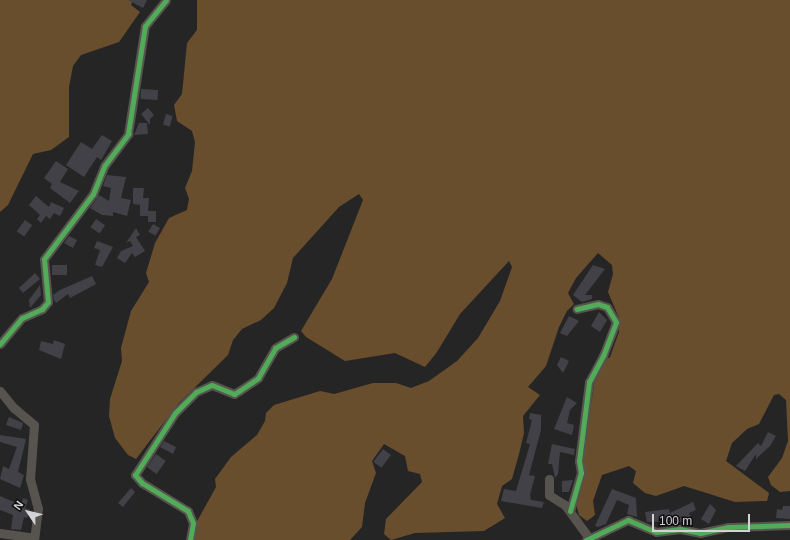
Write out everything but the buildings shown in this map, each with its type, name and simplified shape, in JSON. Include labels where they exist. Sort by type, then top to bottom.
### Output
[{"type":"street","points":[[0,344],[22,318],[42,309],[48,302],[44,259],[93,194],[105,165],[128,134],[145,26],[166,0]]},
{"type":"street","points":[[570,511],[580,473],[579,461],[589,382],[603,356],[616,322],[607,307],[598,304],[577,309]]},
{"type":"street","points":[[190,540],[193,523],[188,511],[142,483],[135,475],[175,413],[196,392],[212,385],[234,394],[258,378],[276,348],[294,337]]},
{"type":"street","points":[[0,391],[23,417],[34,425],[30,479],[38,508],[34,539],[0,533]]},
{"type":"street","points":[[549,479],[549,495],[570,511],[588,539],[608,532],[628,520],[656,532],[680,529],[700,536],[728,527],[790,525]]},
{"type":"shaded area","points":[[0,0],[133,0],[131,5],[140,12],[119,42],[81,55],[73,66],[69,87],[69,137],[51,150],[33,154],[8,205],[0,212]]},
{"type":"shaded area","points":[[197,0],[790,0],[790,491],[780,492],[771,485],[768,477],[782,458],[788,441],[786,400],[779,394],[774,395],[759,424],[747,429],[732,443],[726,461],[769,493],[767,501],[735,502],[684,486],[656,496],[645,493],[633,483],[636,471],[629,466],[602,475],[593,501],[595,515],[587,521],[579,515],[576,504],[597,365],[610,357],[619,332],[619,318],[608,292],[613,274],[612,265],[598,253],[576,278],[568,293],[574,304],[567,311],[559,327],[546,366],[528,387],[540,395],[523,416],[524,433],[512,479],[502,486],[497,504],[505,518],[484,531],[415,533],[391,540],[384,534],[386,519],[422,482],[420,474],[408,471],[405,456],[384,444],[372,461],[376,473],[365,503],[362,527],[350,540],[194,540],[195,525],[216,487],[215,479],[231,457],[257,435],[265,421],[266,413],[274,405],[320,391],[334,394],[373,383],[396,383],[411,388],[429,381],[457,361],[478,338],[500,301],[512,267],[509,261],[460,314],[437,352],[425,367],[395,353],[345,361],[306,337],[301,331],[332,279],[363,200],[359,194],[339,207],[293,258],[287,283],[274,308],[261,320],[242,329],[233,340],[228,355],[178,404],[136,459],[128,455],[115,438],[109,416],[110,399],[122,361],[121,348],[131,311],[149,282],[146,273],[155,243],[169,218],[187,210],[189,199],[185,188],[192,171],[195,142],[192,131],[177,121],[174,105],[182,94],[187,43],[197,30]]},
{"type":"cycle path","points":[[0,344],[22,318],[42,309],[48,302],[44,259],[93,194],[105,165],[128,134],[145,26],[166,0]]},
{"type":"cycle path","points":[[570,511],[581,473],[579,461],[589,382],[603,356],[616,322],[607,307],[598,304],[577,309]]},
{"type":"cycle path","points":[[190,540],[193,523],[188,511],[142,483],[135,475],[175,413],[196,392],[212,385],[234,394],[258,378],[275,348],[294,337]]},
{"type":"cycle path","points":[[586,540],[628,520],[656,532],[680,529],[700,533],[728,527],[790,525]]}]
